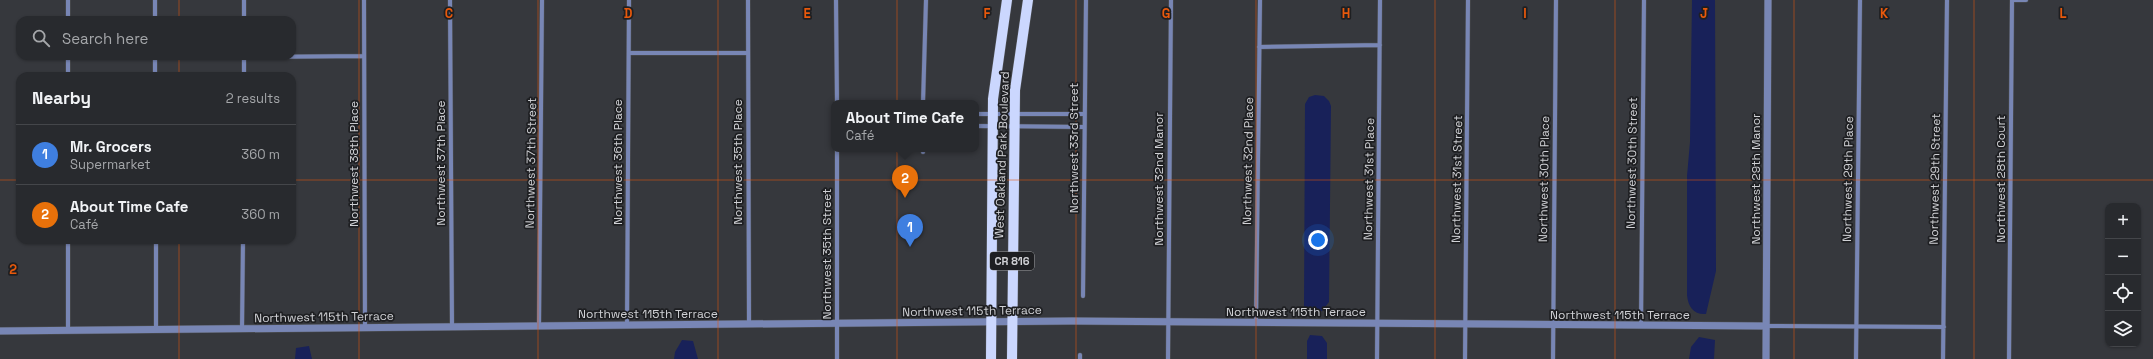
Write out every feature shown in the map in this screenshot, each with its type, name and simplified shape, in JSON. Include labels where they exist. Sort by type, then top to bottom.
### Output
[{"type":"main road","name":"West Oakland Park Boulevard","points":[[991,359],[992,126],[996,74],[1007,0]]},
{"type":"main road","name":"West Oakland Park Boulevard","points":[[1012,359],[1014,114],[1017,69],[1028,0]]},
{"type":"street","points":[[68,0],[68,16]]},
{"type":"street","points":[[155,0],[155,16]]},
{"type":"street","points":[[244,0],[244,16]]},
{"type":"street","name":"Northwest 38th Place","points":[[364,0],[365,328]]},
{"type":"street","name":"Northwest 37th Place","points":[[450,0],[452,326]]},
{"type":"street","name":"Northwest 37th Street","points":[[540,326],[542,0]]},
{"type":"street","name":"Northwest 36th Place","points":[[627,325],[629,0]]},
{"type":"street","name":"Northwest 35th Place","points":[[748,0],[749,325]]},
{"type":"street","points":[[836,0],[837,100]]},
{"type":"street","points":[[924,100],[926,0]]},
{"type":"street","name":"Northwest 33rd Street","points":[[1083,296],[1086,0]]},
{"type":"street","name":"Northwest 32nd Manor","points":[[1168,359],[1171,0]]},
{"type":"street","name":"Northwest 32nd Place","points":[[1256,323],[1260,0]]},
{"type":"street","name":"Northwest 31st Place","points":[[1377,359],[1380,0]]},
{"type":"street","name":"Northwest 31st Street","points":[[1465,359],[1468,0]]},
{"type":"street","name":"Northwest 30th Place","points":[[1553,359],[1556,0]]},
{"type":"street","name":"Northwest 30th Street","points":[[1641,326],[1644,0]]},
{"type":"street","name":"Northwest 29th Manor","points":[[1766,359],[1768,0]]},
{"type":"street","name":"Northwest 29th Place","points":[[1856,359],[1860,0]]},
{"type":"street","name":"Northwest 29th Street","points":[[1944,359],[1947,0]]},
{"type":"street","points":[[2012,0],[2026,0]]},
{"type":"street","name":"Northwest 28th Court","points":[[2010,359],[2012,0]]},
{"type":"street","points":[[1259,47],[1380,45]]},
{"type":"street","points":[[629,53],[748,53]]},
{"type":"street","points":[[296,56],[364,56]]},
{"type":"street","points":[[68,60],[68,72]]},
{"type":"street","points":[[155,60],[155,72]]},
{"type":"street","points":[[244,60],[244,72]]},
{"type":"street","points":[[979,114],[1084,114]]},
{"type":"street","points":[[979,126],[1084,127]]},
{"type":"street","name":"Northwest 35th Street","points":[[837,152],[837,359]]},
{"type":"street","points":[[68,244],[68,330]]},
{"type":"street","points":[[156,244],[156,330]]},
{"type":"street","points":[[242,329],[243,244]]},
{"type":"street","name":"Northwest 115th Terrace","points":[[0,331],[452,326],[749,325],[1012,321],[1377,323],[1553,326],[1944,327]]},
{"type":"shaded area","points":[[1692,0],[1715,0],[1716,271],[1706,314],[1695,312],[1690,307],[1687,295],[1687,176],[1690,142]]},
{"type":"shaded area","points":[[1315,95],[1324,96],[1329,101],[1331,106],[1329,302],[1322,311],[1316,312],[1304,308],[1305,104],[1309,97]]},
{"type":"shaded area","points":[[1310,335],[1322,336],[1327,343],[1327,359],[1307,359],[1307,341]]},
{"type":"shaded area","points":[[1699,337],[1715,340],[1714,359],[1689,359],[1691,347]]},
{"type":"shaded area","points":[[682,340],[693,341],[698,359],[674,359],[675,352]]},
{"type":"shaded area","points":[[309,346],[312,359],[295,359],[296,348]]},
{"type":"place","name":"About Time Cafe","points":[[905,198]]},
{"type":"place","name":"Mr. Grocers","points":[[910,247]]}]
